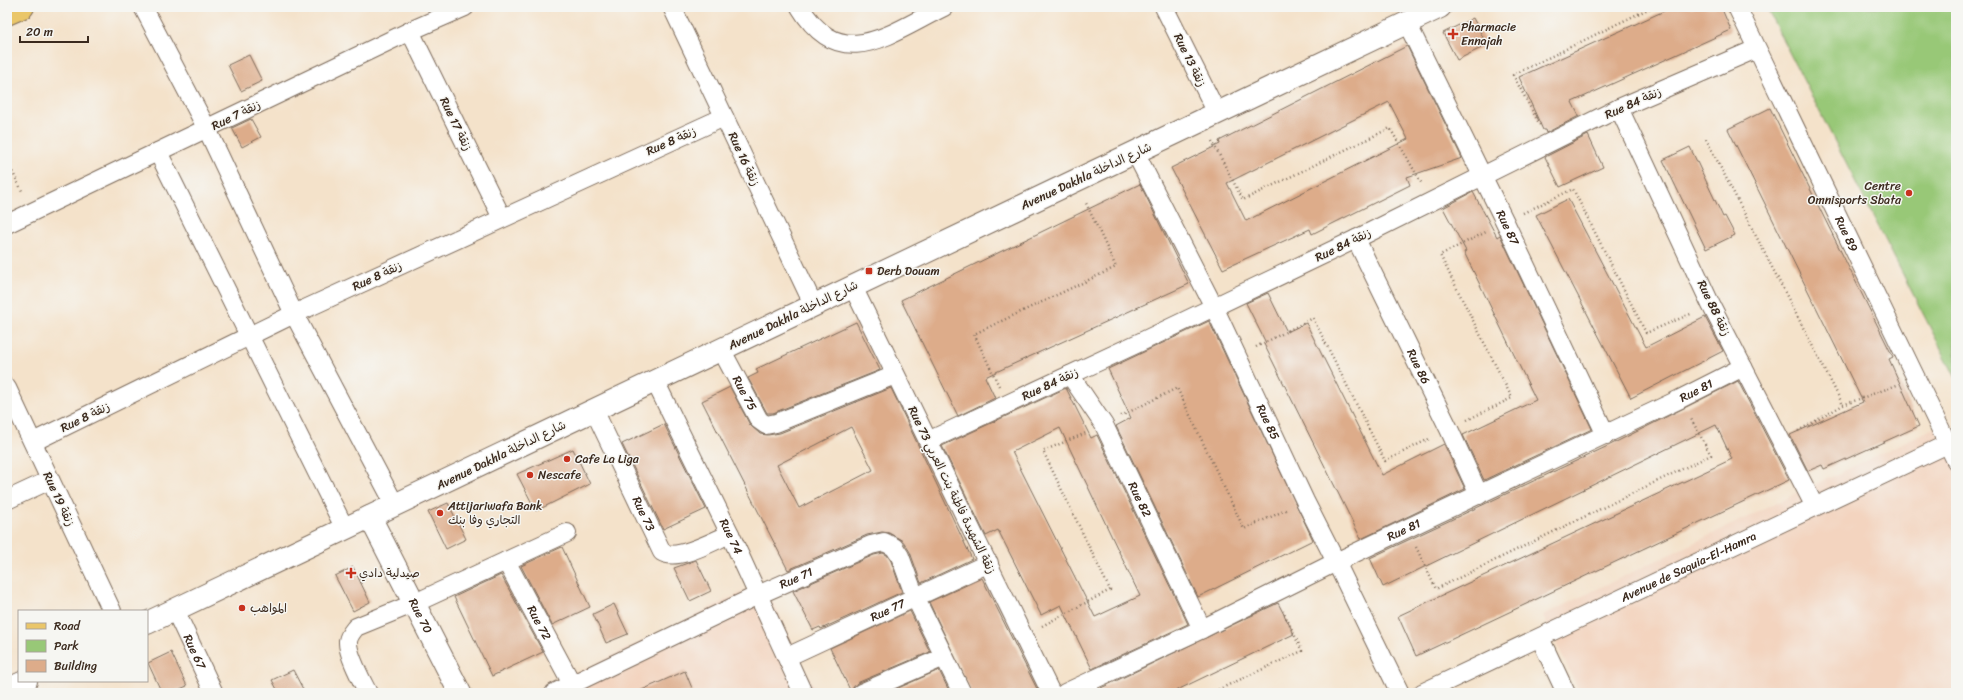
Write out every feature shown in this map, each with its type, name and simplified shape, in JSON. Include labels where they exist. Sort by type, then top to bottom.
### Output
[{"type":"main road","points":[[7,14],[23,7]]},
{"type":"street","points":[[144,7],[207,129],[294,314],[395,505]]},
{"type":"street","name":"Rue 7 زنقة","points":[[7,224],[33,213],[410,30],[465,7]]},
{"type":"street","points":[[804,14],[824,36],[841,44],[858,45],[877,40],[944,7]]},
{"type":"street","name":"Rue 13 زنقة","points":[[1164,7],[1209,117]]},
{"type":"street","name":"Avenue Dakhla شارع الداخلة","points":[[148,623],[1440,7]]},
{"type":"street","name":"Rue 89","points":[[1737,7],[1915,378],[1952,442],[1956,461]]},
{"type":"street","name":"Rue 16 زنقة","points":[[677,9],[724,117],[814,306]]},
{"type":"street","name":"Rue 87","points":[[1407,23],[1505,222],[1606,435]]},
{"type":"street","name":"Rue 17 زنقة","points":[[410,30],[502,218]]},
{"type":"street","name":"Rue 84 زنقة","points":[[928,441],[1356,239],[1619,108],[1756,49]]},
{"type":"street","name":"Rue 88 زنقة","points":[[1619,108],[1712,305],[1814,505]]},
{"type":"street","name":"Rue 8 زنقة","points":[[32,442],[294,314],[724,117]]},
{"type":"street","points":[[158,152],[345,529]]},
{"type":"street","name":"Rue 85","points":[[1135,152],[1214,307],[1305,501],[1400,693]]},
{"type":"street","name":"Rue 86","points":[[1356,239],[1479,495]]},
{"type":"street","name":"Rue 73 زنقة الشهيدة فاطنة بنت العربي","points":[[853,286],[1051,693]]},
{"type":"street","name":"Rue 75","points":[[721,349],[759,420],[766,425],[776,423],[895,375]]},
{"type":"street","name":"Rue 81","points":[[1065,693],[1202,629],[1407,528],[1606,435],[1743,367]]},
{"type":"street","name":"Rue 82","points":[[1070,375],[1104,425],[1202,629]]},
{"type":"street","name":"Rue 74","points":[[655,381],[730,534],[803,693]]},
{"type":"street","name":"Rue 19 زنقة","points":[[7,388],[112,610]]},
{"type":"street","name":"Rue 73","points":[[594,410],[662,552],[668,556],[678,556],[730,534]]},
{"type":"street","name":"Avenue de Saquia-El-Hamra","points":[[1422,693],[1540,638],[1814,505],[1952,442]]},
{"type":"street","points":[[7,500],[50,480]]},
{"type":"street","name":"Rue 70","points":[[370,517],[460,693]]},
{"type":"street","points":[[362,691],[348,642],[350,633],[356,628],[415,603],[567,533]]},
{"type":"street","name":"Rue 71","points":[[554,693],[758,595],[871,545],[884,542],[894,547],[900,556],[915,597],[962,693]]},
{"type":"street","name":"Rue 72","points":[[506,560],[572,684]]},
{"type":"street","name":"Rue 77","points":[[787,657],[988,563]]},
{"type":"street","name":"Rue 67","points":[[175,610],[214,693]]},
{"type":"street","points":[[1540,638],[1566,693]]},
{"type":"street","points":[[861,693],[944,657]]},
{"type":"street","points":[[7,690],[24,682]]},
{"type":"path","points":[[1549,142],[1513,75],[1652,7]]},
{"type":"path","points":[[1209,117],[1243,200],[1390,128],[1432,202]]},
{"type":"path","points":[[1706,139],[1843,405]]},
{"type":"path","points":[[7,161],[33,213]]},
{"type":"path","points":[[1008,404],[974,334],[1116,267],[1075,181]]},
{"type":"path","points":[[1237,356],[1313,318],[1385,461],[1449,430],[1512,398],[1440,255],[1573,189],[1646,333],[1712,305]]},
{"type":"path","points":[[1782,440],[1843,405],[1915,378]]},
{"type":"path","points":[[1023,636],[1110,590],[1044,451],[1104,425],[1177,388],[1244,529],[1305,501]]},
{"type":"path","points":[[1407,528],[1436,589],[1711,455],[1680,399]]},
{"type":"path","points":[[1211,693],[1302,651],[1275,593]]},
{"type":"shaded area","points":[[1942,424],[1956,453],[1956,693],[1580,693],[1543,615]]},
{"type":"shaded area","points":[[763,582],[817,693],[536,693]]},
{"type":"green space","name":"Centre Omnisports Sbata","points":[[1766,7],[1956,7],[1956,378]]},
{"type":"building","points":[[1673,7],[1721,7],[1731,30],[1572,102],[1579,116],[1546,133],[1545,130],[1543,130],[1519,77]]},
{"type":"building","points":[[1473,18],[1487,45],[1457,60],[1443,33]]},
{"type":"building","points":[[1407,46],[1462,158],[1407,177],[1410,185],[1312,234],[1310,229],[1223,269],[1171,168],[1220,144],[1219,141]],"holes":[[[1389,102],[1408,139],[1246,221],[1227,183]]]},
{"type":"building","points":[[249,55],[262,81],[241,91],[228,65]]},
{"type":"building","points":[[1770,108],[1893,357],[1889,359],[1919,426],[1824,469],[1822,465],[1808,471],[1790,435],[1863,402],[1728,129]]},
{"type":"building","points":[[251,119],[261,137],[242,147],[232,128]]},
{"type":"building","points":[[1588,135],[1603,167],[1560,187],[1545,157]]},
{"type":"building","points":[[1690,147],[1723,217],[1725,216],[1735,235],[1706,249],[1663,160]]},
{"type":"building","points":[[1140,184],[1189,284],[985,377],[995,398],[958,416],[901,300]]},
{"type":"building","points":[[1473,192],[1497,237],[1500,235],[1592,429],[1484,480],[1463,435],[1536,400],[1464,252],[1466,251],[1443,208]]},
{"type":"building","points":[[1568,199],[1646,347],[1705,317],[1723,351],[1631,398],[1536,215]]},
{"type":"building","points":[[1268,293],[1287,332],[1306,323],[1382,475],[1444,444],[1465,489],[1361,539],[1264,344],[1266,343],[1246,303]]},
{"type":"building","points":[[1209,321],[1313,540],[1198,597],[1116,426],[1131,418],[1108,369]]},
{"type":"building","points":[[856,322],[880,370],[773,413],[767,413],[748,378],[758,373],[756,369]]},
{"type":"building","points":[[1738,381],[1789,480],[1416,656],[1398,616],[1732,459],[1716,425],[1383,587],[1370,558],[1610,445]]},
{"type":"building","points":[[730,387],[750,425],[760,434],[768,435],[780,433],[891,388],[972,559],[921,583],[910,552],[903,541],[889,533],[882,532],[867,535],[788,570],[702,401]],"holes":[[[851,427],[873,470],[799,508],[777,465]]]},
{"type":"building","points":[[1066,388],[1091,438],[1097,435],[1188,624],[1092,669],[1061,605],[1041,615],[998,530],[986,536],[942,446]],"holes":[[[1060,428],[1140,596],[1095,617],[1012,452]]]},
{"type":"building","points":[[664,424],[706,509],[663,529],[622,444]]},
{"type":"building","points":[[573,449],[590,484],[536,511],[517,474]]},
{"type":"building","points":[[448,503],[466,539],[446,549],[428,512]]},
{"type":"building","points":[[562,547],[590,607],[552,625],[521,566]]},
{"type":"building","points":[[883,553],[887,555],[891,561],[902,592],[821,629],[820,627],[813,630],[793,591],[874,555]]},
{"type":"building","points":[[696,560],[711,591],[690,601],[674,568]]},
{"type":"building","points":[[353,567],[370,602],[353,611],[335,576]]},
{"type":"building","points":[[501,575],[543,652],[492,676],[454,597]]},
{"type":"building","points":[[982,578],[1039,693],[972,693],[929,602]]},
{"type":"building","points":[[1278,603],[1294,634],[1171,693],[1103,693],[1101,688]]},
{"type":"building","points":[[614,604],[628,634],[606,643],[593,614]]},
{"type":"building","points":[[910,611],[930,652],[857,683],[851,692],[830,648]]},
{"type":"building","points":[[171,652],[187,686],[171,693],[162,693],[148,663]]},
{"type":"building","points":[[293,670],[305,693],[279,693],[272,680]]},
{"type":"building","points":[[939,670],[950,693],[887,693]]},
{"type":"building","points":[[685,671],[694,693],[635,693]]},
{"type":"place","name":"Pharmacie Ennajah","points":[[1453,34]]},
{"type":"place","name":"Centre Omnisports Sbata","points":[[1909,193]]},
{"type":"place","name":"Derb Douam","points":[[869,271]]},
{"type":"place","name":"Cafe La Liga","points":[[567,459]]},
{"type":"place","name":"Nescafe","points":[[530,475]]},
{"type":"place","name":"Attijariwafa Bank التجاري وفا بنك","points":[[440,513]]},
{"type":"place","name":"صيدلية دادي","points":[[351,573]]},
{"type":"place","name":"المواهب","points":[[242,608]]}]
